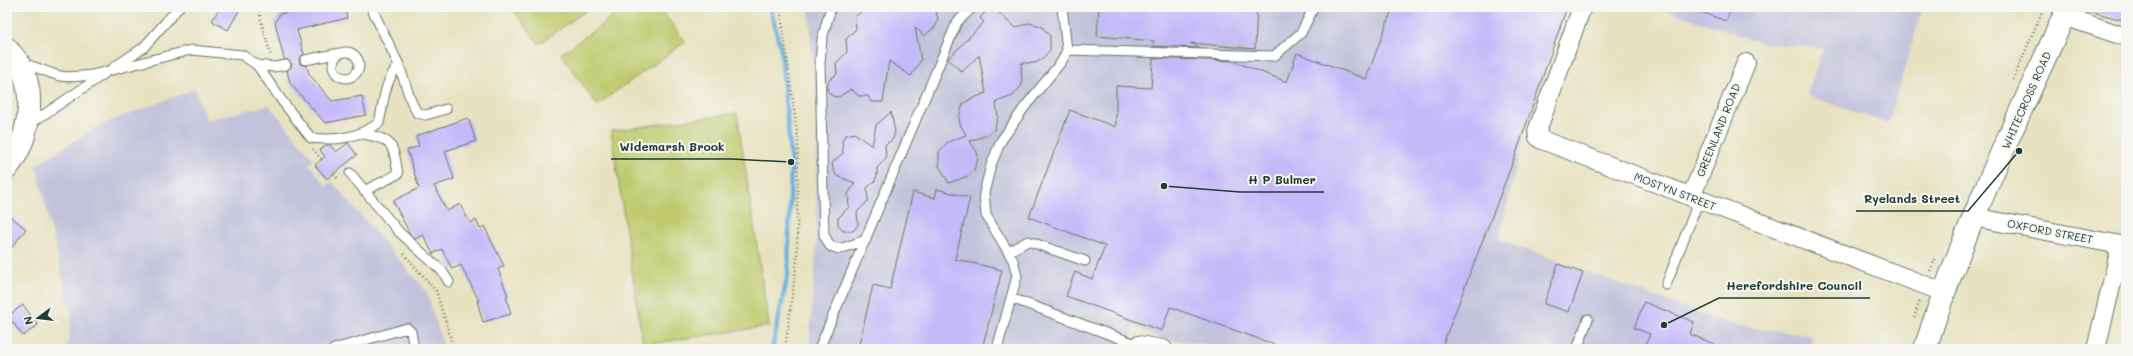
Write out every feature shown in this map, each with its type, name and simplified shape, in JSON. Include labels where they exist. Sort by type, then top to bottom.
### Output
[{"type":"main road","name":"WHITECROSS ROAD","points":[[1925,349],[1943,292],[1973,217],[2065,12]]},
{"type":"main road","points":[[7,168],[15,158],[27,126],[28,104],[26,83],[13,57]]},
{"type":"street","name":"MOSTYN STREET","points":[[1582,7],[1537,131],[1538,136],[1542,140],[1943,292]]},
{"type":"street","points":[[2065,12],[2126,36]]},
{"type":"street","name":"GREENLAND ROAD","points":[[1695,199],[1746,63]]},
{"type":"street","name":"OXFORD STREET","points":[[1973,217],[2124,246]]},
{"type":"street","points":[[2096,349],[2124,246]]},
{"type":"street","points":[[1138,347],[1163,349]]},
{"type":"lane","points":[[27,126],[142,48],[179,7]]},
{"type":"lane","points":[[371,7],[399,65],[410,101],[417,113],[426,115],[446,109]]},
{"type":"lane","points":[[831,7],[822,38],[820,63],[824,235],[830,246],[839,249],[866,240]]},
{"type":"lane","points":[[819,349],[957,22],[973,7]]},
{"type":"lane","points":[[997,349],[1017,276],[1013,260],[986,215],[984,193],[991,165],[1001,141],[1024,108],[1062,61],[1067,50],[1062,7]]},
{"type":"lane","points":[[1067,50],[1274,56],[1301,33],[1314,7]]},
{"type":"lane","points":[[13,57],[61,76],[92,75],[191,50],[242,55],[257,65],[282,101],[311,138],[329,140],[363,134],[382,137],[394,149],[398,174],[364,191]]},
{"type":"lane","points":[[305,60],[340,53]]},
{"type":"lane","points":[[257,65],[274,67],[286,65]]},
{"type":"lane","points":[[363,134],[379,123],[384,103],[385,89],[392,72],[399,65]]},
{"type":"lane","points":[[350,173],[399,232],[442,271],[449,282]]},
{"type":"lane","points":[[1666,285],[1695,199]]},
{"type":"lane","points":[[1008,252],[1028,241],[1085,260]]},
{"type":"lane","points":[[1011,298],[1138,347]]},
{"type":"lane","points":[[1577,349],[1588,319]]},
{"type":"lane","points":[[334,349],[408,328],[411,332],[414,349]]},
{"type":"path","points":[[780,7],[798,138],[797,260],[785,349]]},
{"type":"path","points":[[334,174],[344,185]]},
{"type":"path","points":[[400,250],[436,291],[454,349]]},
{"type":"shaded area","points":[[809,7],[1567,7],[1524,133],[1499,240],[1732,325],[1812,336],[1811,349],[1241,349],[1163,339],[1134,326],[1125,349],[809,349],[816,251],[817,116]]},
{"type":"shaded area","points":[[1657,7],[1923,7],[1888,124],[1807,95],[1823,48],[1762,43]]},
{"type":"shaded area","points":[[195,89],[206,120],[269,105],[314,160],[309,164],[326,186],[332,182],[427,292],[444,349],[67,349],[72,317],[36,165],[100,125]]},
{"type":"green space","points":[[512,7],[591,7],[539,44]]},
{"type":"green space","points":[[626,7],[659,7],[685,42],[597,105],[561,54]]},
{"type":"green space","points":[[737,113],[769,326],[643,345],[611,131]]},
{"type":"building","points":[[220,7],[241,7],[228,30],[212,21]]},
{"type":"building","points":[[310,7],[345,7],[347,18],[297,30],[304,54],[299,58],[300,64],[307,66],[309,74],[332,101],[362,96],[366,115],[325,123],[290,83],[287,71],[292,64],[288,60],[284,59],[275,22],[280,14]]},
{"type":"building","points":[[866,7],[935,7],[938,20],[935,27],[924,36],[915,27],[921,60],[911,76],[889,61],[883,102],[871,102],[868,96],[859,96],[851,89],[839,97],[832,96],[827,90],[829,80],[837,74],[836,63],[847,52],[846,39],[856,29],[855,17]]},
{"type":"building","points":[[990,7],[993,7],[1015,28],[1028,23],[1041,26],[1050,36],[1050,50],[1041,60],[1035,63],[1021,63],[1022,85],[1013,96],[996,102],[998,117],[994,130],[988,135],[970,141],[977,152],[978,159],[973,172],[968,176],[949,183],[939,166],[939,152],[948,142],[966,135],[960,124],[959,117],[963,104],[986,93],[979,55],[962,72],[948,59],[984,22],[980,18]]},
{"type":"building","points":[[1099,7],[1257,7],[1255,49],[1190,43],[1201,48],[1153,46],[1154,41],[1097,36]]},
{"type":"building","points":[[1395,7],[1567,7],[1517,151],[1441,349],[1287,349],[1170,307],[1162,331],[1066,296],[1075,272],[1092,279],[1105,246],[1029,217],[1070,110],[1116,127],[1116,86],[1151,88],[1153,58],[1233,61],[1287,82],[1297,53],[1366,79],[1391,12]]},
{"type":"building","points":[[1693,7],[1732,7],[1726,21],[1693,9]]},
{"type":"building","points":[[2090,7],[2126,7],[2126,21],[2089,11]]},
{"type":"building","points":[[891,112],[895,132],[893,139],[885,145],[886,158],[877,168],[875,181],[867,188],[868,201],[857,212],[858,225],[853,231],[843,231],[838,225],[838,218],[849,207],[848,194],[855,183],[837,176],[833,170],[832,163],[843,153],[842,140],[846,135],[854,133],[872,146],[876,125]]},
{"type":"building","points":[[468,118],[476,141],[445,151],[454,179],[434,186],[447,211],[460,204],[470,223],[476,220],[480,229],[484,226],[504,266],[498,269],[508,296],[506,296],[511,314],[483,322],[477,301],[479,301],[461,265],[452,269],[442,249],[433,254],[423,235],[415,239],[410,234],[393,201],[419,188],[407,150],[419,146],[416,136]]},
{"type":"building","points":[[348,143],[357,155],[327,179],[315,165],[325,157],[320,150],[326,145],[330,145],[336,152]]},
{"type":"building","points":[[937,189],[970,198],[955,259],[1002,270],[982,349],[858,349],[873,285],[890,289],[913,192],[935,198]]},
{"type":"building","points":[[7,214],[26,229],[7,254]]},
{"type":"building","points":[[1558,264],[1583,273],[1569,312],[1544,304]]},
{"type":"building","points":[[1644,302],[1694,322],[1690,334],[1726,349],[1644,349],[1650,334],[1634,328]]},
{"type":"building","points":[[23,305],[38,325],[23,336],[8,316]]},
{"type":"waterway","points":[[770,7],[781,51],[791,162],[788,274],[772,349]]},
{"type":"place","name":"Ryelands Street","points":[[2019,151]]},
{"type":"place","name":"Widemarsh Brook","points":[[791,162]]},
{"type":"place","name":"H P Bulmer","points":[[1164,186]]},
{"type":"place","name":"Herefordshire Council","points":[[1664,325]]}]
